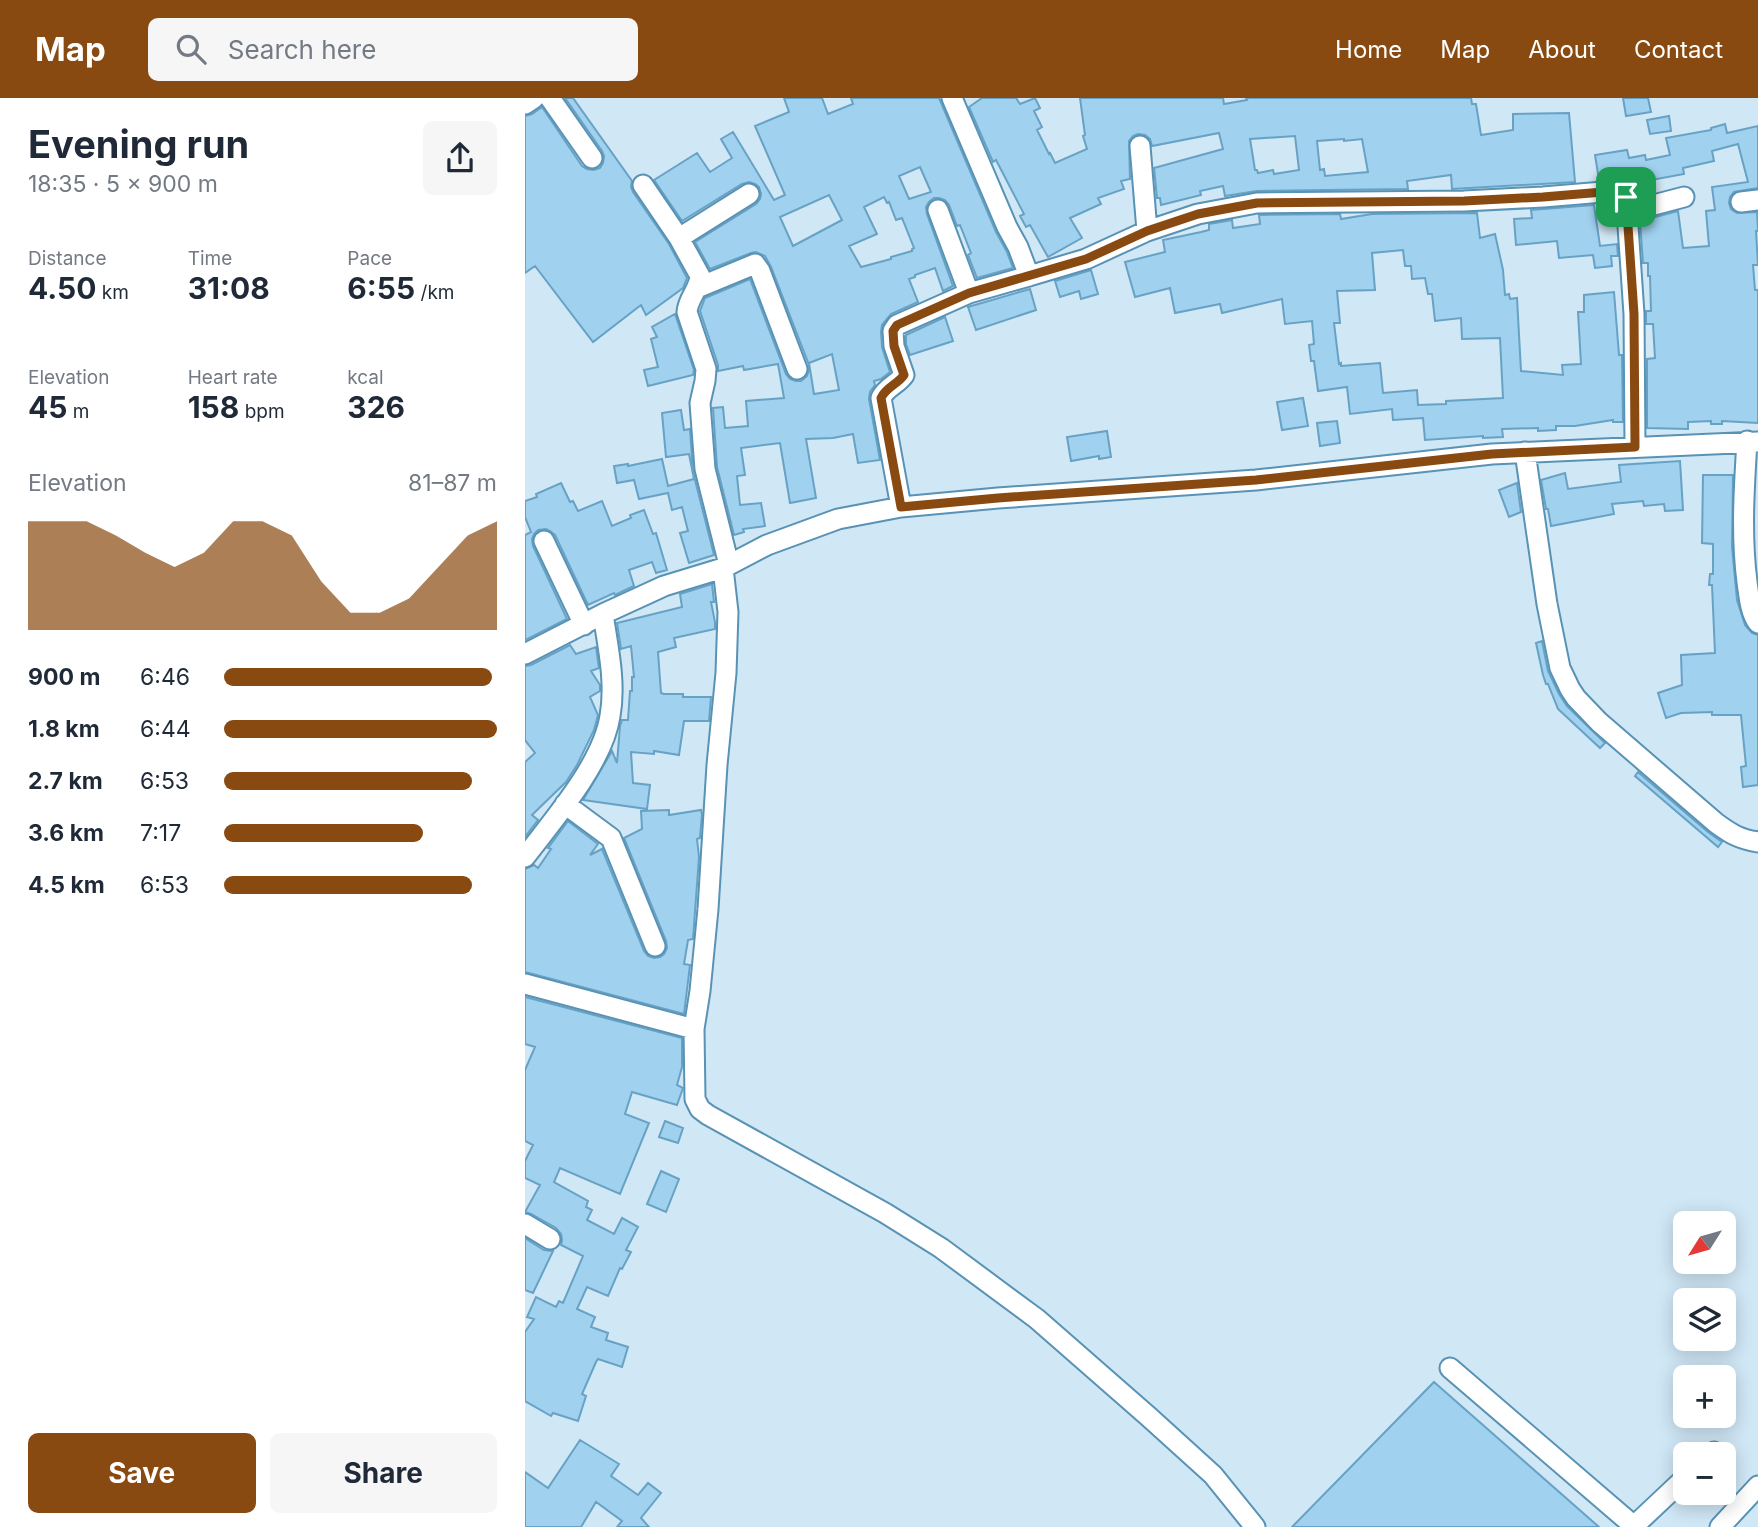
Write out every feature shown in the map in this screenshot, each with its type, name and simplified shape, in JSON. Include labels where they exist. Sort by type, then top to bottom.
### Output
[{"type":"street","points":[[525,104],[534,98]]},
{"type":"street","points":[[550,98],[592,158]]},
{"type":"street","points":[[952,98],[1007,227],[1019,247],[1029,276]]},
{"type":"street","points":[[1140,146],[1147,231]]},
{"type":"street","points":[[643,185],[700,276],[697,288],[687,305],[687,312],[706,369],[700,403],[705,469],[726,566],[726,673],[708,909],[694,1029],[695,1099],[700,1109],[708,1115],[885,1213],[941,1248],[1037,1319],[1213,1475],[1255,1527]]},
{"type":"street","points":[[901,507],[881,398],[884,392],[904,375],[894,346],[893,331],[897,325],[969,293],[1086,259],[1147,231],[1198,214],[1257,203],[1464,201],[1621,192],[1626,197],[1634,314],[1635,447]]},
{"type":"street","points":[[678,239],[749,194]]},
{"type":"street","points":[[1627,212],[1684,197]]},
{"type":"street","points":[[938,210],[969,293]]},
{"type":"street","points":[[697,288],[755,264],[797,369]]},
{"type":"street","points":[[525,654],[664,586],[726,566],[767,545],[838,519],[901,507],[1256,480],[1525,452],[1752,442],[1743,521],[1749,598],[1758,623]]},
{"type":"street","points":[[1525,452],[1557,655],[1560,668],[1576,698],[1599,722],[1716,822],[1734,836],[1758,842]]},
{"type":"street","points":[[544,541],[584,625]]},
{"type":"street","points":[[525,857],[565,804],[606,737],[611,713],[611,675],[603,614]]},
{"type":"street","points":[[565,804],[611,838],[655,946]]},
{"type":"street","points":[[525,984],[694,1029]]},
{"type":"street","points":[[525,1224],[550,1239]]},
{"type":"street","points":[[1450,1367],[1634,1527],[1673,1490]]},
{"type":"street","points":[[1720,1527],[1758,1486]]},
{"type":"building","points":[[565,98],[573,98],[632,181],[633,192],[669,244],[687,278],[683,288],[646,315],[641,305],[593,342],[535,266],[525,273],[525,116],[542,107],[582,166],[594,170],[600,168],[603,163],[602,151]]},
{"type":"building","points":[[784,98],[822,98],[828,114],[853,104],[851,98],[939,98],[1013,268],[977,278],[968,255],[971,253],[949,205],[939,198],[929,202],[926,207],[927,214],[953,286],[943,291],[935,268],[915,275],[909,279],[918,302],[891,314],[882,325],[882,347],[890,372],[874,381],[869,399],[880,460],[858,463],[853,434],[806,439],[816,498],[790,503],[780,443],[741,448],[745,475],[737,476],[740,505],[761,503],[765,526],[743,529],[744,532],[734,535],[717,467],[713,408],[723,407],[725,428],[748,426],[746,401],[784,398],[778,364],[718,371],[700,311],[705,298],[750,279],[786,374],[790,379],[801,381],[807,376],[809,365],[765,256],[751,253],[710,269],[695,242],[756,204],[761,194],[759,187],[749,182],[742,184],[682,221],[654,180],[697,153],[710,172],[732,158],[721,139],[733,132],[774,200],[785,195],[755,126],[789,112]],"holes":[[[920,167],[931,192],[909,199],[899,176]],[[829,195],[842,220],[793,246],[780,217]],[[884,197],[887,203],[889,202],[896,220],[902,218],[914,248],[912,251],[861,267],[849,246],[877,234],[864,207]],[[832,354],[839,390],[814,394],[809,363]]]},
{"type":"building","points":[[982,98],[1016,98],[1020,104],[1035,98],[1040,108],[1034,111],[1042,127],[1037,130],[1055,163],[1087,149],[1083,136],[1080,98],[1223,98],[1224,104],[1247,100],[1246,98],[1471,98],[1472,104],[1476,104],[1481,135],[1513,130],[1513,114],[1569,113],[1575,182],[1452,189],[1451,175],[1407,181],[1408,189],[1257,191],[1225,196],[1223,186],[1200,191],[1201,195],[1161,205],[1160,198],[1157,198],[1154,168],[1223,149],[1219,133],[1152,146],[1150,139],[1138,134],[1129,141],[1130,179],[1121,181],[1124,189],[1098,198],[1101,204],[1070,218],[1082,238],[1048,257],[1030,225],[1026,227],[1020,216],[1024,214],[996,160],[993,162],[969,107]],"holes":[[[1295,136],[1299,170],[1274,174],[1273,170],[1258,173],[1255,170],[1250,139]],[[1362,139],[1368,172],[1325,176],[1324,169],[1320,170],[1317,141]]]},
{"type":"building","points":[[1623,98],[1648,98],[1651,112],[1626,116]]},
{"type":"building","points":[[1669,116],[1671,131],[1650,134],[1647,120]]},
{"type":"building","points":[[1725,124],[1727,133],[1758,126],[1758,188],[1734,192],[1729,203],[1731,209],[1737,213],[1757,212],[1758,265],[1753,265],[1755,290],[1758,290],[1758,423],[1688,422],[1688,429],[1647,428],[1647,359],[1655,358],[1653,324],[1646,324],[1646,311],[1651,311],[1650,276],[1648,263],[1643,263],[1640,221],[1678,211],[1683,248],[1709,246],[1706,211],[1715,210],[1712,187],[1748,182],[1738,144],[1712,151],[1714,161],[1683,168],[1684,174],[1630,184],[1617,179],[1599,180],[1595,155],[1627,150],[1629,158],[1645,155],[1646,160],[1670,155],[1666,138],[1711,130]]},
{"type":"building","points":[[1594,205],[1600,246],[1617,244],[1618,256],[1611,256],[1612,266],[1595,268],[1593,255],[1559,258],[1557,241],[1516,245],[1514,219],[1532,218],[1531,210]]},
{"type":"building","points":[[1477,213],[1480,238],[1495,234],[1505,295],[1509,294],[1510,299],[1517,298],[1521,371],[1563,375],[1562,365],[1581,364],[1578,312],[1584,312],[1584,295],[1614,292],[1619,355],[1622,355],[1623,422],[1613,420],[1556,426],[1556,430],[1502,429],[1503,437],[1425,440],[1423,418],[1393,420],[1392,409],[1350,414],[1347,387],[1318,391],[1309,345],[1314,344],[1312,321],[1285,324],[1282,299],[1222,313],[1220,304],[1175,313],[1170,288],[1135,297],[1125,262],[1165,252],[1163,240],[1209,230],[1209,224],[1232,220],[1233,228],[1260,224],[1259,215],[1340,214],[1341,219],[1372,214]],"holes":[[[1403,250],[1405,266],[1411,266],[1412,279],[1425,278],[1428,294],[1432,294],[1435,321],[1461,318],[1462,339],[1500,338],[1503,398],[1418,405],[1417,390],[1383,393],[1380,363],[1339,364],[1334,323],[1340,323],[1337,291],[1375,290],[1372,253]]]},
{"type":"building","points":[[1091,270],[1098,294],[1081,299],[1079,291],[1060,297],[1055,281]]},
{"type":"building","points":[[1030,289],[1036,310],[976,330],[968,307]]},
{"type":"building","points":[[675,314],[694,370],[693,375],[648,386],[644,370],[658,367],[651,339],[657,337],[652,327]]},
{"type":"building","points":[[945,317],[953,341],[910,355],[906,335]]},
{"type":"building","points":[[1303,398],[1308,426],[1282,430],[1277,402]]},
{"type":"building","points":[[681,410],[684,430],[690,429],[693,472],[714,555],[689,563],[680,533],[688,531],[682,507],[672,510],[668,493],[639,499],[634,480],[617,483],[614,466],[662,459],[668,486],[694,479],[689,454],[666,457],[662,413]]},
{"type":"building","points":[[1337,421],[1340,443],[1320,446],[1317,423]]},
{"type":"building","points":[[1107,431],[1111,457],[1099,459],[1099,456],[1071,461],[1067,437]]},
{"type":"building","points":[[1680,461],[1683,510],[1665,511],[1664,504],[1644,506],[1643,501],[1612,504],[1614,514],[1551,526],[1541,480],[1565,473],[1568,489],[1621,482],[1619,465]]},
{"type":"building","points":[[1703,475],[1733,475],[1732,547],[1737,600],[1745,625],[1758,635],[1758,785],[1743,787],[1741,767],[1746,766],[1741,715],[1681,713],[1666,718],[1658,693],[1682,685],[1681,655],[1715,653],[1712,585],[1709,585],[1710,574],[1713,574],[1713,544],[1702,543]]},
{"type":"building","points":[[561,483],[570,502],[573,501],[578,511],[602,501],[612,526],[644,510],[653,534],[656,533],[667,570],[656,573],[652,562],[629,570],[634,586],[588,605],[555,535],[546,529],[538,530],[532,539],[533,546],[567,619],[525,640],[525,535],[531,532],[525,517],[525,501]]},
{"type":"building","points":[[1517,483],[1521,512],[1509,517],[1499,490]]},
{"type":"building","points":[[712,584],[714,602],[711,602],[715,629],[674,638],[676,647],[658,652],[661,693],[683,694],[683,697],[711,697],[709,721],[684,721],[679,755],[654,751],[654,754],[631,752],[633,783],[650,785],[647,809],[583,800],[612,751],[617,763],[620,726],[622,720],[628,720],[634,677],[631,646],[621,649],[617,623],[682,607],[680,594]]},
{"type":"building","points":[[1542,641],[1548,671],[1559,694],[1567,706],[1605,743],[1600,748],[1558,709],[1543,675],[1536,643]]},
{"type":"building","points":[[570,645],[576,654],[596,647],[599,668],[591,671],[600,685],[600,691],[590,697],[598,715],[594,730],[577,765],[566,782],[532,815],[538,820],[525,837],[525,762],[535,753],[525,740],[525,666]]},
{"type":"building","points":[[1638,772],[1722,842],[1718,847],[1635,776]]},
{"type":"building","points":[[669,810],[669,815],[701,810],[702,814],[700,838],[697,839],[699,857],[693,939],[688,940],[684,964],[690,965],[684,1014],[525,972],[525,869],[534,865],[538,868],[551,849],[548,848],[568,821],[598,844],[590,855],[602,849],[644,951],[654,958],[664,954],[666,941],[624,838],[642,829],[641,811]]},
{"type":"building","points":[[525,997],[682,1038],[682,1067],[677,1085],[683,1088],[677,1105],[632,1092],[625,1114],[649,1123],[620,1194],[560,1168],[554,1182],[588,1201],[586,1207],[592,1210],[587,1220],[614,1234],[622,1218],[638,1227],[626,1250],[631,1252],[622,1269],[620,1268],[608,1296],[587,1287],[577,1309],[595,1317],[591,1327],[608,1333],[606,1340],[628,1347],[622,1367],[598,1359],[582,1394],[586,1396],[578,1421],[553,1413],[551,1416],[525,1401],[525,1332],[534,1319],[527,1317],[536,1297],[556,1307],[559,1301],[563,1303],[583,1256],[561,1245],[561,1234],[556,1228],[525,1212],[540,1185],[525,1178],[525,1161],[533,1145],[525,1141],[525,1070],[535,1047],[525,1044]]},
{"type":"building","points":[[665,1121],[683,1128],[678,1143],[659,1137]]},
{"type":"building","points":[[661,1171],[679,1179],[666,1212],[647,1204]]},
{"type":"building","points":[[525,1238],[544,1250],[553,1251],[533,1293],[525,1290]]},
{"type":"building","points":[[1434,1382],[1599,1527],[1292,1527]]},
{"type":"building","points":[[580,1440],[619,1464],[611,1476],[638,1495],[648,1483],[661,1493],[641,1518],[649,1527],[617,1527],[622,1521],[596,1502],[581,1527],[525,1527],[525,1472],[548,1488]]},
{"type":"route","points":[[1615,191],[1626,197],[1634,314],[1635,447],[1492,454],[1256,480],[901,507],[881,398],[884,392],[904,375],[894,346],[893,331],[897,325],[908,319],[969,293],[1086,259],[1147,231],[1198,214],[1257,203],[1464,201],[1615,191]]}]
